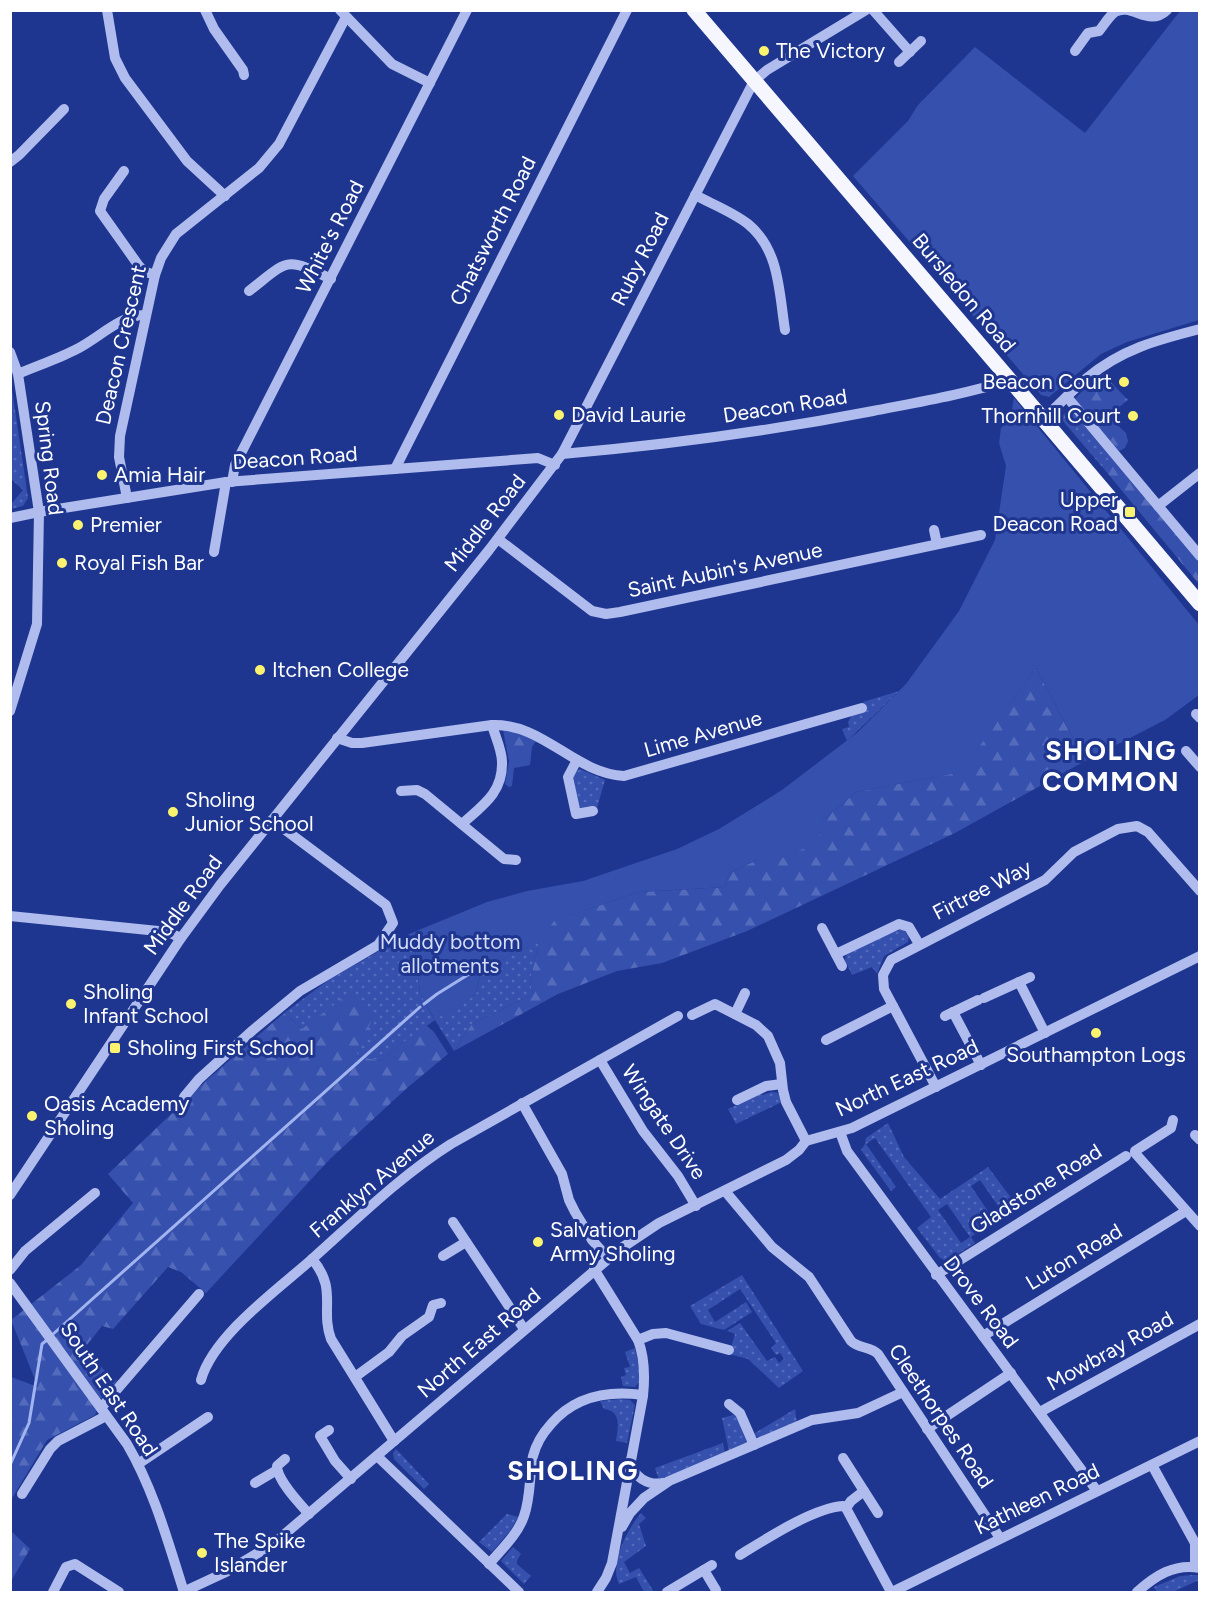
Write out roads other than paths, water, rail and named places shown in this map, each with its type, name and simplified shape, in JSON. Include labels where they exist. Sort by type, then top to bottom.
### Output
[{"type":"main road","name":"Bursledon Road","points":[[694,10],[1200,604]]},
{"type":"street","points":[[108,10],[114,57],[119,69],[188,162],[225,196]]},
{"type":"street","points":[[205,10],[214,29],[243,70],[244,75]]},
{"type":"street","name":"White's Road","points":[[214,552],[229,482],[235,465],[466,10]]},
{"type":"street","name":"Chatsworth Road","points":[[395,470],[627,10]]},
{"type":"street","points":[[754,81],[767,70],[866,10]]},
{"type":"street","points":[[873,10],[910,51]]},
{"type":"street","points":[[1074,51],[1088,33],[1099,31],[1114,13],[1120,10],[1153,18],[1161,16],[1167,10]]},
{"type":"street","points":[[343,14],[392,64],[430,83]]},
{"type":"street","name":"Deacon Crescent","points":[[127,498],[119,447],[146,315],[161,258],[176,234],[259,168],[279,144],[343,14]]},
{"type":"street","points":[[899,62],[921,41]]},
{"type":"street","name":"Ruby Road","points":[[562,454],[754,81]]},
{"type":"street","points":[[10,162],[64,108]]},
{"type":"street","points":[[124,171],[104,199],[100,211],[139,266],[155,275]]},
{"type":"street","points":[[695,195],[747,224],[766,244],[776,267],[785,330]]},
{"type":"street","points":[[249,291],[286,264],[298,264],[331,279]]},
{"type":"street","points":[[15,367],[77,349],[126,319],[135,315],[146,315]]},
{"type":"street","points":[[1043,419],[1086,378],[1126,352],[1153,340],[1200,329]]},
{"type":"street","name":"Spring Road","points":[[10,352],[15,367],[39,512],[37,624],[11,710]]},
{"type":"street","name":"Deacon Road","points":[[562,454],[682,442],[825,421],[1010,380]]},
{"type":"street","points":[[1066,397],[1200,556]]},
{"type":"street","name":"Middle Road","points":[[10,1195],[181,938],[219,885],[498,539],[562,454]]},
{"type":"street","name":"Deacon Road","points":[[10,518],[229,482],[538,458],[555,465]]},
{"type":"street","points":[[1158,506],[1200,473]]},
{"type":"street","points":[[934,530],[937,544]]},
{"type":"street","name":"Saint Aubin's Avenue","points":[[498,539],[592,611],[606,614],[667,603],[981,535]]},
{"type":"street","name":"Lime Avenue","points":[[337,738],[352,743],[362,743],[492,725],[511,725],[528,731],[604,773],[620,776],[633,775],[862,708]]},
{"type":"street","points":[[840,714],[844,727]]},
{"type":"street","points":[[462,824],[499,787],[502,761],[492,725]]},
{"type":"street","points":[[1186,751],[1200,766]]},
{"type":"street","points":[[577,760],[568,777],[576,814],[593,811]]},
{"type":"street","points":[[401,791],[417,790],[504,859],[516,860]]},
{"type":"street","points":[[183,1097],[199,1079],[300,991],[378,945],[393,923],[386,905],[272,820]]},
{"type":"street","name":"Firtree Way","points":[[936,1087],[883,984],[886,967],[894,957],[1045,880],[1074,852],[1122,827],[1137,826],[1147,832],[1200,891]]},
{"type":"street","points":[[10,916],[168,932],[181,938]]},
{"type":"street","name":"Firtree Way","points":[[836,954],[899,924],[909,927],[919,944]]},
{"type":"street","points":[[822,928],[842,966]]},
{"type":"street","name":"North East Road","points":[[184,1592],[226,1572],[273,1544],[594,1269],[645,1232],[786,1160],[799,1150],[806,1140],[840,1132],[1199,957]]},
{"type":"street","points":[[981,1065],[949,1014],[1024,979],[1045,1034]]},
{"type":"street","points":[[735,1014],[745,993]]},
{"type":"street","points":[[692,1015],[715,1004],[756,1025],[768,1036],[780,1063],[786,1102],[806,1140]]},
{"type":"street","points":[[826,1040],[893,1006]]},
{"type":"street","name":"Franklyn Avenue","points":[[201,1380],[205,1367],[235,1328],[418,1166],[451,1144],[678,1016]]},
{"type":"street","points":[[664,1024],[670,1034]]},
{"type":"street","name":"Wingate Drive","points":[[600,1060],[641,1128],[672,1167],[696,1206]]},
{"type":"street","points":[[737,1100],[766,1086],[782,1084]]},
{"type":"street","points":[[522,1104],[562,1174],[575,1212],[591,1240],[608,1258]]},
{"type":"street","name":"Gladstone Road","points":[[1173,1120],[1171,1128],[1135,1153],[1200,1226]]},
{"type":"street","name":"Drove Road","points":[[840,1132],[845,1148],[936,1275],[1097,1491]]},
{"type":"street","name":"Gladstone Road","points":[[936,1275],[1126,1156]]},
{"type":"street","name":"Cleethorpes Road","points":[[725,1191],[772,1247],[809,1277],[851,1341],[857,1346],[870,1348],[878,1354],[1000,1538]]},
{"type":"street","points":[[10,1270],[25,1251],[95,1193]]},
{"type":"street","name":"Luton Road","points":[[983,1336],[1186,1211]]},
{"type":"street","points":[[453,1222],[524,1329]]},
{"type":"street","points":[[444,1256],[466,1242]]},
{"type":"street","points":[[312,1259],[326,1285],[328,1329],[333,1353],[355,1377],[394,1441]]},
{"type":"street","points":[[594,1269],[638,1340],[644,1365],[643,1395],[616,1542],[608,1573],[597,1593]]},
{"type":"street","name":"South East Road","points":[[10,1283],[104,1412],[138,1464],[157,1509],[184,1592]]},
{"type":"street","points":[[22,1494],[50,1449],[58,1441],[104,1412],[199,1294]]},
{"type":"street","points":[[355,1377],[389,1352],[402,1336],[429,1317],[433,1303]]},
{"type":"street","name":"Mowbray Road","points":[[1040,1412],[1200,1324]]},
{"type":"street","points":[[638,1340],[653,1334],[666,1333],[729,1350]]},
{"type":"street","points":[[927,1429],[1011,1373]]},
{"type":"street","points":[[630,1461],[633,1471],[645,1481],[657,1484],[666,1482],[818,1418],[858,1413],[903,1392]]},
{"type":"street","points":[[489,1564],[511,1539],[524,1516],[534,1454],[540,1439],[552,1422],[573,1405],[593,1396],[615,1393],[643,1395]]},
{"type":"street","points":[[729,1404],[740,1413],[754,1445]]},
{"type":"street","points":[[138,1464],[208,1418]]},
{"type":"street","points":[[329,1430],[320,1436],[335,1461],[351,1479]]},
{"type":"street","name":"Kathleen Road","points":[[892,1593],[1000,1538],[1200,1442]]},
{"type":"street","points":[[377,1456],[519,1593]]},
{"type":"street","points":[[843,1458],[878,1513]]},
{"type":"street","points":[[255,1483],[277,1470],[277,1466],[285,1459]]},
{"type":"street","points":[[1137,1593],[1162,1573],[1179,1568],[1197,1568],[1195,1543],[1152,1465]]},
{"type":"street","points":[[277,1470],[292,1494],[309,1514]]},
{"type":"street","points":[[616,1542],[622,1526],[634,1508],[666,1482]]},
{"type":"street","points":[[846,1508],[864,1491]]},
{"type":"street","points":[[740,1555],[786,1528],[839,1506],[846,1508],[892,1593]]},
{"type":"street","points":[[53,1593],[65,1569],[72,1564],[80,1566],[118,1593]]},
{"type":"street","points":[[668,1593],[708,1567],[716,1590]]},
{"type":"waterway","points":[[424,1004],[474,971]]},
{"type":"waterway","points":[[52,1335],[420,1007]]},
{"type":"waterway","points":[[10,1465],[29,1423],[42,1344],[47,1340]]},
{"type":"place","name":"The Victory","points":[[764,51]]},
{"type":"place","name":"Beacon Court","points":[[1124,382]]},
{"type":"place","name":"David Laurie","points":[[559,415]]},
{"type":"place","name":"Thornhill Court","points":[[1133,416]]},
{"type":"place","name":"Amia Hair","points":[[102,475]]},
{"type":"place","name":"Upper Deacon Road","points":[[1130,512]]},
{"type":"place","name":"Premier","points":[[78,525]]},
{"type":"place","name":"Royal Fish Bar","points":[[62,563]]},
{"type":"place","name":"Itchen College","points":[[260,670]]},
{"type":"place","name":"Sholing Junior School","points":[[173,812]]},
{"type":"place","name":"Sholing Infant School","points":[[71,1004]]},
{"type":"place","name":"Southampton Logs","points":[[1096,1033]]},
{"type":"place","name":"Sholing First School","points":[[115,1048]]},
{"type":"place","name":"Oasis Academy Sholing","points":[[32,1116]]},
{"type":"place","name":"Salvation Army Sholing","points":[[538,1242]]},
{"type":"place","name":"The Spike Islander","points":[[202,1553]]},
{"type":"district","name":"SHOLING COMMON","points":[[1111,766]]},
{"type":"district","name":"SHOLING","points":[[573,1471]]},
{"type":"park label","name":"Muddy bottom allotments","points":[[450,954]]}]
